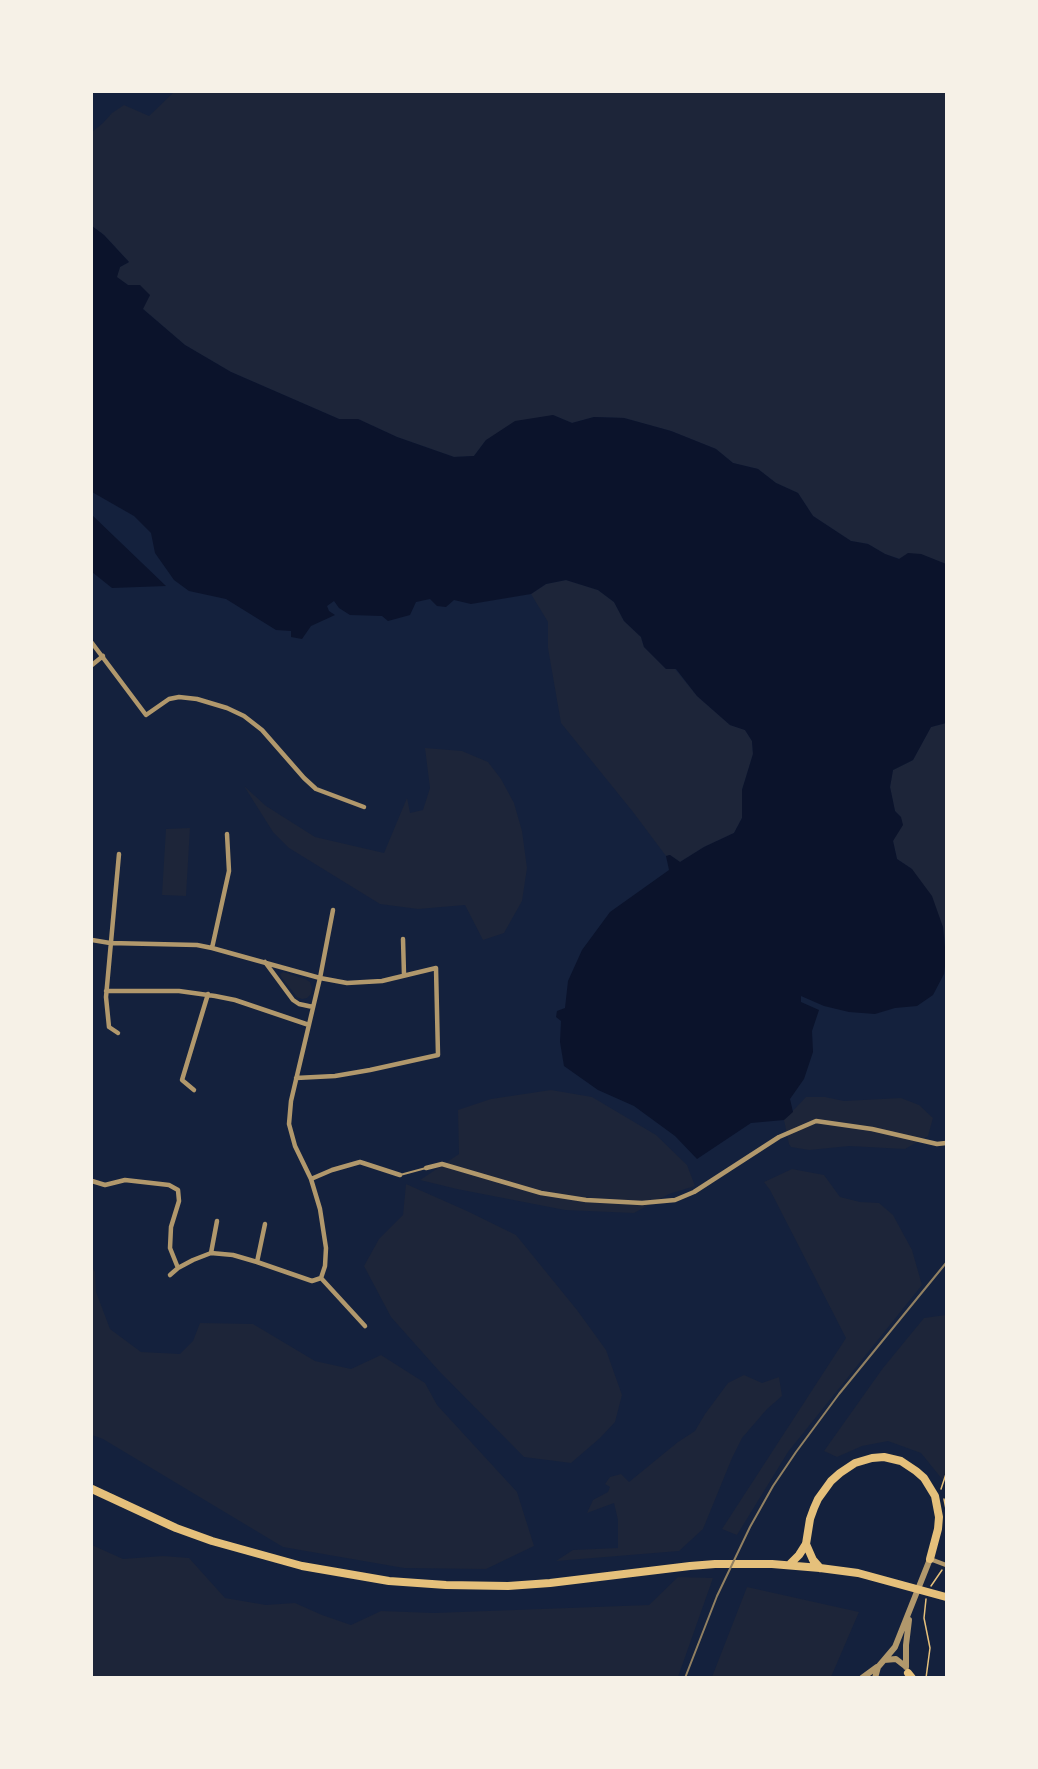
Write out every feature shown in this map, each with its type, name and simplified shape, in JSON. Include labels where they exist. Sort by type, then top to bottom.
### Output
[{"type":"main road","points":[[789,1565],[806,1544],[810,1519],[818,1499],[831,1481],[855,1463],[884,1457],[901,1461],[916,1471],[924,1478],[935,1496],[939,1517],[930,1559]]},
{"type":"main road","points":[[92,1489],[176,1528],[212,1541],[302,1566],[352,1576],[446,1585],[508,1586],[550,1584],[715,1564],[772,1564],[858,1573],[946,1596]]},
{"type":"main road","points":[[806,1544],[813,1560],[820,1568]]},
{"type":"street","points":[[92,643],[146,714],[169,699],[179,697],[197,699],[227,708],[262,730],[313,787],[364,807]]},
{"type":"street","points":[[92,665],[103,656]]},
{"type":"street","points":[[212,948],[229,871],[227,834]]},
{"type":"street","points":[[118,1033],[109,1027],[106,991],[119,854]]},
{"type":"street","points":[[321,1278],[325,1266],[326,1248],[320,1209],[311,1179],[295,1146],[290,1130],[289,1112],[333,910]]},
{"type":"street","points":[[403,939],[404,975]]},
{"type":"street","points":[[92,940],[110,943],[197,945],[335,982],[382,981],[435,968],[438,1055],[335,1076],[296,1078]]},
{"type":"street","points":[[266,962],[293,1000],[313,1007]]},
{"type":"street","points":[[106,991],[179,991],[208,994],[235,1000],[309,1025]]},
{"type":"street","points":[[194,1090],[182,1080],[208,994]]},
{"type":"street","points":[[426,1168],[442,1164],[542,1193],[586,1200],[656,1203],[675,1200],[694,1192],[779,1137],[816,1121],[872,1129],[937,1144],[946,1143]]},
{"type":"street","points":[[311,1179],[360,1162],[400,1175]]},
{"type":"street","points":[[92,1181],[105,1185],[125,1180],[169,1185],[178,1190],[179,1201],[171,1227],[170,1248],[178,1268]]},
{"type":"street","points":[[211,1253],[217,1221]]},
{"type":"street","points":[[257,1262],[266,1224]]},
{"type":"street","points":[[170,1275],[178,1268],[211,1253],[233,1255],[312,1281],[321,1278]]},
{"type":"street","points":[[321,1278],[365,1326]]},
{"type":"street","points":[[862,1677],[878,1667],[895,1647],[930,1559],[945,1564]]},
{"type":"street","points":[[908,1674],[906,1636],[912,1606]]},
{"type":"street","points":[[884,1660],[896,1659],[908,1674]]},
{"type":"street","points":[[876,1677],[878,1667]]},
{"type":"lane","points":[[400,1175],[426,1168]]},
{"type":"path","points":[[940,1490],[946,1474]]},
{"type":"path","points":[[946,1530],[946,1548]]},
{"type":"path","points":[[926,1677],[930,1648],[924,1618],[925,1602],[931,1586],[945,1564]]},
{"type":"shaded area","points":[[174,92],[946,92],[946,564],[920,554],[900,559],[885,554],[868,544],[851,541],[813,516],[798,493],[776,483],[758,469],[733,463],[716,449],[671,431],[624,418],[594,417],[572,423],[553,415],[486,440],[474,456],[454,457],[397,437],[358,419],[339,419],[231,372],[185,345],[142,308],[150,295],[116,277],[120,267],[129,262],[104,235],[92,226],[92,132],[124,105],[149,116]]},
{"type":"shaded area","points":[[92,226],[104,235],[129,262],[120,267],[117,277],[128,285],[140,285],[150,295],[143,309],[185,345],[231,372],[339,419],[358,419],[397,437],[454,457],[474,456],[486,440],[515,421],[553,415],[572,423],[594,417],[624,418],[671,431],[716,449],[733,463],[758,469],[776,483],[798,493],[813,516],[851,541],[868,544],[899,559],[908,553],[921,554],[946,564],[946,723],[931,727],[913,760],[893,770],[890,787],[895,811],[901,817],[903,825],[893,841],[897,859],[912,869],[932,896],[943,927],[946,958],[944,974],[933,995],[917,1006],[895,1008],[875,1014],[849,1012],[824,1006],[801,996],[801,1002],[819,1010],[812,1031],[813,1052],[804,1079],[790,1099],[793,1112],[784,1120],[751,1123],[697,1159],[675,1136],[634,1106],[598,1090],[564,1066],[560,1042],[561,1021],[556,1017],[557,1011],[565,1008],[568,981],[582,950],[610,912],[669,870],[666,856],[670,855],[680,862],[704,847],[734,833],[742,818],[742,790],[753,754],[752,741],[745,730],[730,725],[697,696],[676,669],[666,669],[644,647],[641,637],[624,621],[614,602],[598,590],[566,580],[546,584],[531,594],[471,604],[454,600],[446,607],[437,606],[430,599],[416,602],[410,615],[388,621],[382,616],[350,615],[339,608],[334,601],[327,606],[329,611],[335,615],[311,626],[302,639],[291,637],[291,631],[276,630],[226,599],[189,591],[174,580],[155,553],[151,533],[134,516],[92,492]]},
{"type":"shaded area","points":[[92,515],[166,586],[112,588],[92,572]]},
{"type":"shaded area","points":[[566,580],[598,590],[614,602],[624,621],[641,637],[644,647],[666,669],[675,669],[697,696],[730,725],[745,730],[752,741],[753,754],[742,790],[742,818],[734,833],[704,847],[680,862],[670,855],[666,856],[561,723],[548,648],[548,622],[531,594],[546,584]]},
{"type":"shaded area","points":[[946,723],[946,946],[943,927],[912,869],[897,859],[893,841],[901,817],[895,811],[890,787],[893,770],[913,760],[931,727]]},
{"type":"shaded area","points":[[425,748],[462,751],[488,762],[501,779],[514,803],[522,831],[527,868],[522,901],[504,933],[483,940],[465,905],[418,909],[380,904],[289,848],[273,832],[244,786],[266,806],[315,837],[384,853],[407,798],[410,813],[423,810],[430,788]]},
{"type":"shaded area","points":[[190,828],[186,896],[162,895],[166,829]]},
{"type":"shaded area","points":[[283,972],[310,982],[311,994],[307,998],[297,997],[282,978],[280,974]]},
{"type":"shaded area","points":[[551,1090],[592,1097],[656,1135],[687,1165],[695,1186],[669,1194],[634,1213],[565,1210],[420,1180],[459,1154],[458,1110],[491,1099]]},
{"type":"shaded area","points":[[806,1097],[825,1097],[844,1101],[901,1098],[919,1105],[933,1118],[928,1136],[905,1149],[849,1146],[809,1150],[791,1147],[784,1120]]},
{"type":"shaded area","points":[[792,1169],[824,1175],[840,1197],[860,1202],[879,1203],[893,1215],[912,1250],[922,1285],[788,1452],[737,1535],[722,1529],[846,1338],[764,1182]]},
{"type":"shaded area","points":[[406,1184],[516,1235],[577,1310],[606,1350],[622,1395],[615,1422],[571,1463],[524,1457],[439,1371],[391,1317],[364,1266],[379,1239],[403,1215]]},
{"type":"shaded area","points":[[92,1267],[95,1272],[96,1292],[110,1329],[141,1352],[180,1354],[193,1341],[200,1323],[253,1324],[315,1361],[351,1369],[381,1355],[425,1383],[437,1405],[517,1492],[534,1546],[486,1569],[404,1568],[283,1547],[103,1439],[92,1435]]},
{"type":"shaded area","points":[[946,1315],[946,1484],[921,1453],[888,1441],[862,1446],[837,1457],[824,1451],[883,1368],[924,1318]]},
{"type":"shaded area","points":[[744,1375],[762,1383],[779,1377],[782,1396],[767,1409],[742,1438],[703,1529],[679,1551],[556,1561],[573,1550],[618,1548],[618,1520],[614,1503],[587,1513],[593,1500],[608,1492],[610,1487],[605,1484],[610,1477],[621,1474],[629,1482],[695,1431],[728,1383]]},
{"type":"shaded area","points":[[92,1545],[123,1559],[163,1556],[189,1558],[225,1598],[266,1605],[295,1603],[351,1625],[381,1611],[434,1613],[649,1605],[678,1577],[713,1578],[678,1677],[92,1677]]},
{"type":"shaded area","points":[[747,1587],[859,1612],[831,1677],[712,1677]]},
{"type":"railway","points":[[685,1678],[717,1596],[750,1527],[773,1486],[839,1394],[946,1263]]}]
